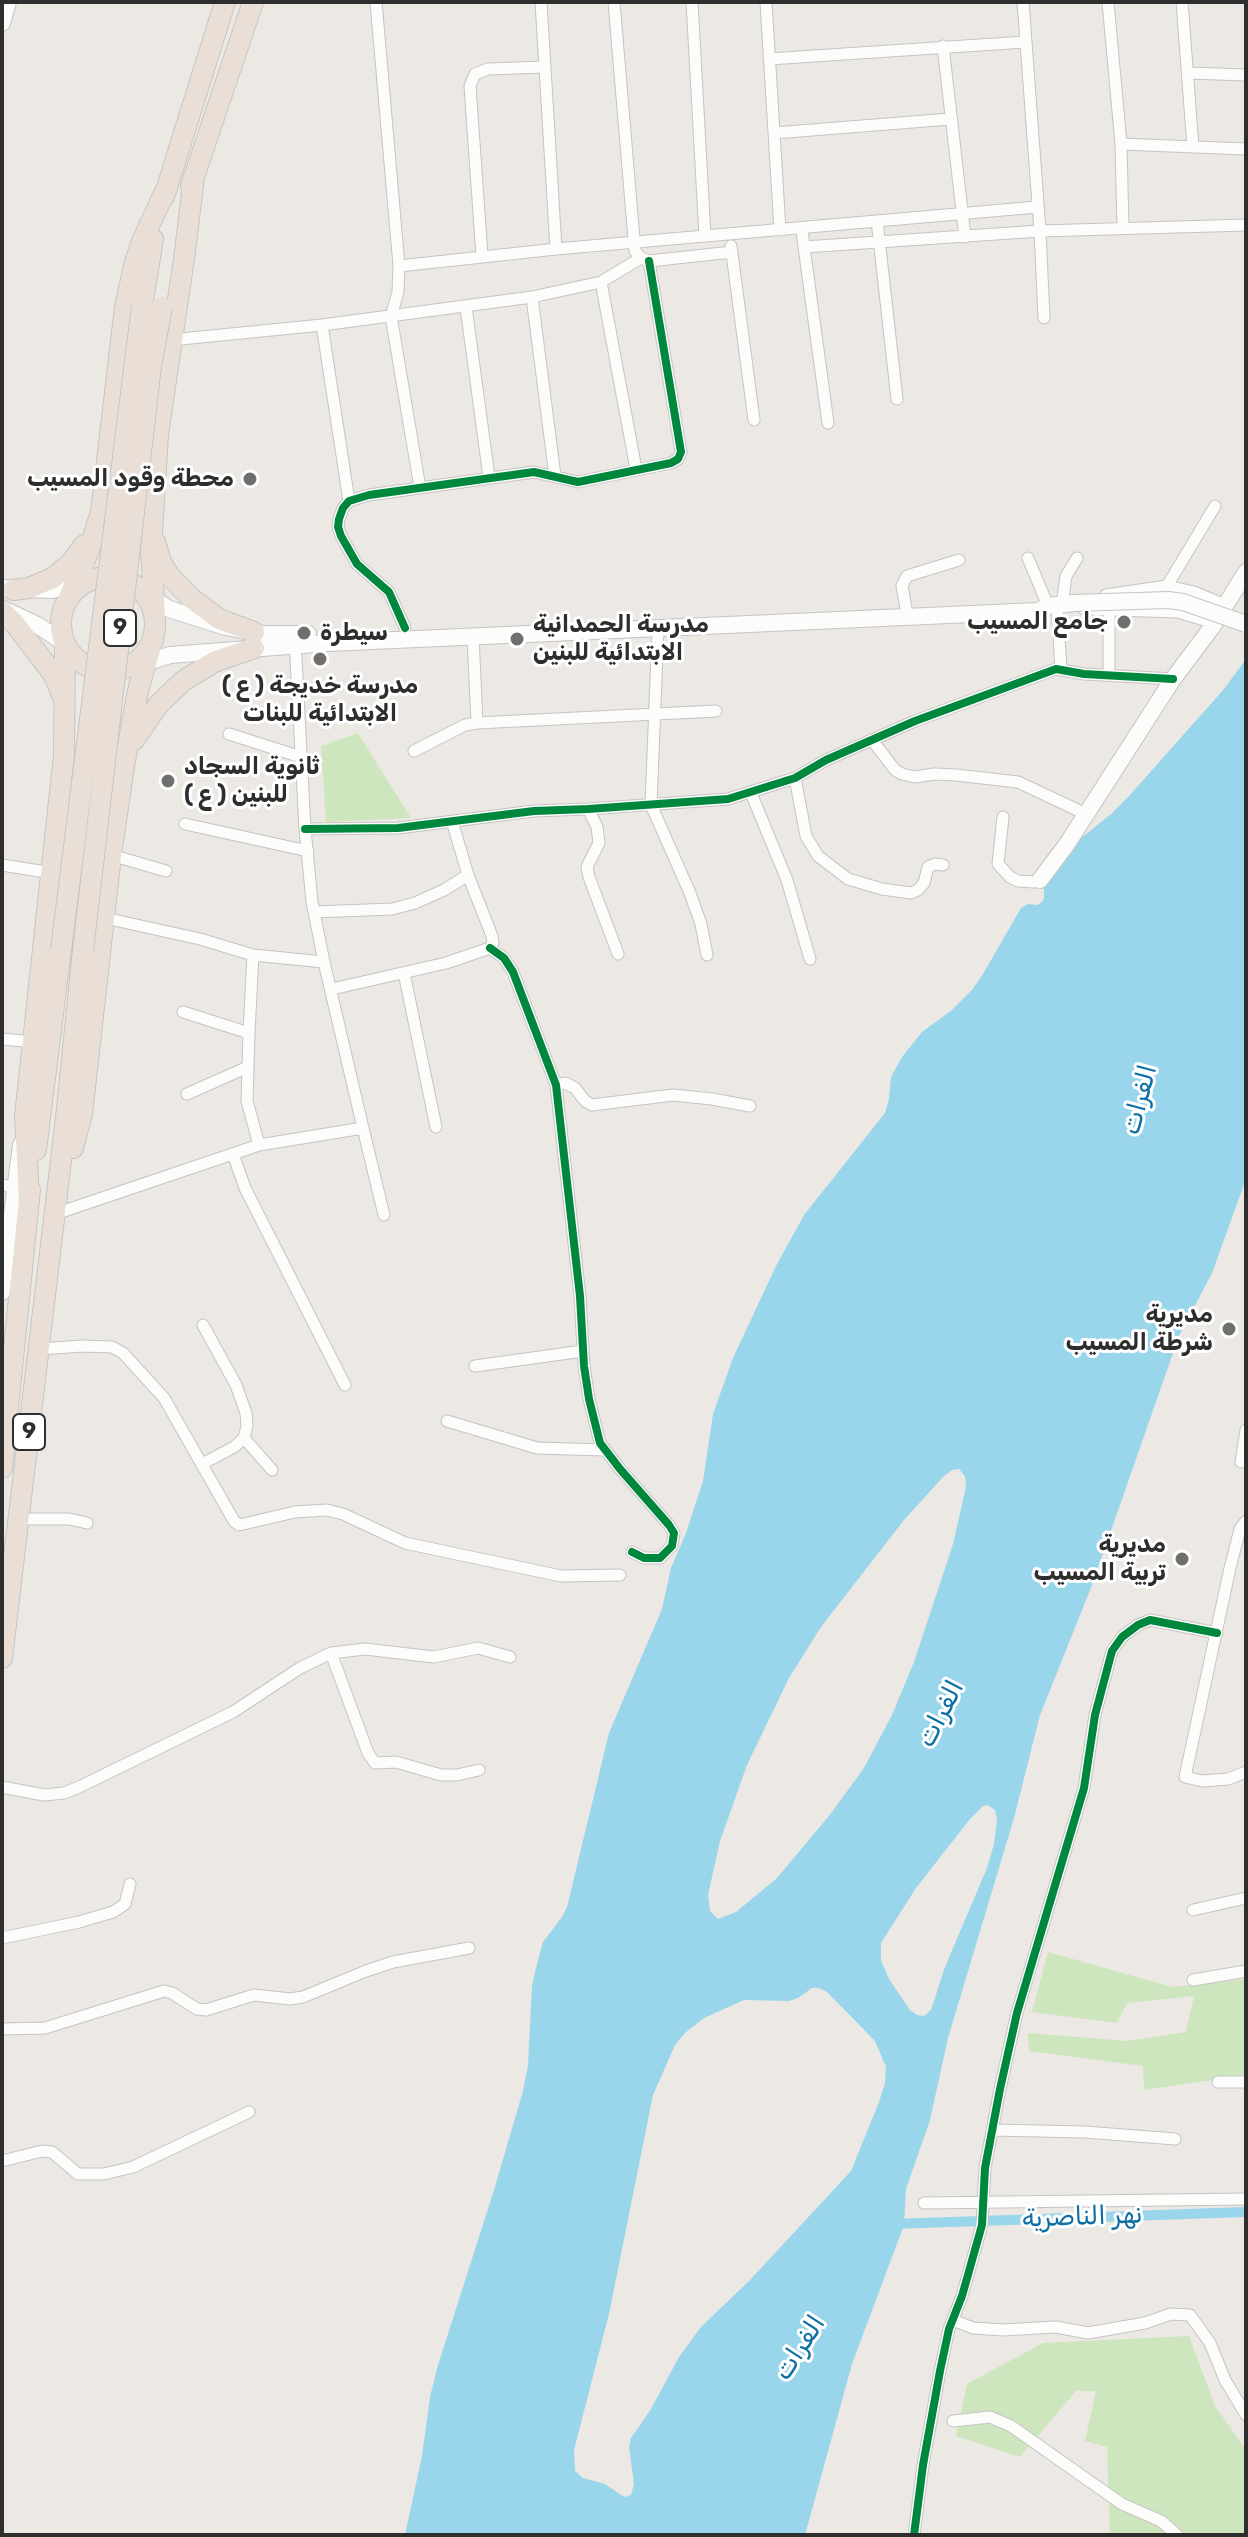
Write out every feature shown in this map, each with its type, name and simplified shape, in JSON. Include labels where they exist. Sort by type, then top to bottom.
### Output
[{"type":"highway","name":"9","points":[[2,1658],[151,366],[153,241],[225,2]]},
{"type":"highway","name":"9","points":[[15,1191],[61,950],[127,413],[152,306],[253,2]]},
{"type":"highway","points":[[192,110],[216,116]]},
{"type":"highway","name":"9","points":[[55,1210],[82,1114],[124,766],[145,661],[153,640],[149,602],[151,517],[158,434],[194,177]]},
{"type":"highway","name":"9","points":[[2,1468],[16,1330],[15,1191],[64,755],[65,643],[61,619],[78,589],[97,528],[125,307],[143,239],[168,185]]},
{"type":"highway","points":[[7,589],[39,585],[63,571],[84,544],[101,509]]},
{"type":"highway","points":[[151,517],[161,562],[176,583],[219,619],[254,640]]},
{"type":"highway","name":"9","points":[[78,589],[104,577],[117,578],[129,582],[149,602]]},
{"type":"highway","points":[[2,610],[54,675],[66,713]]},
{"type":"highway","name":"9","points":[[65,643],[85,666],[105,671],[125,669],[142,657],[153,640]]},
{"type":"highway","points":[[124,766],[136,735],[170,693],[183,681],[254,640]]},
{"type":"highway","points":[[16,1330],[26,1340],[39,1344]]},
{"type":"highway","points":[[12,1375],[24,1370],[35,1377]]},
{"type":"main road","points":[[2,23],[8,2]]},
{"type":"main road","points":[[1040,880],[1246,572]]},
{"type":"main road","points":[[7,589],[78,589]]},
{"type":"main road","points":[[295,640],[405,628],[1030,601],[1060,605],[1168,600],[1183,602],[1246,624]]},
{"type":"main road","points":[[149,602],[254,640]]},
{"type":"main road","points":[[125,669],[170,655],[254,640],[473,636],[658,628],[1038,611],[1060,605]]},
{"type":"main road","points":[[2,610],[37,625],[65,643]]},
{"type":"main road","points":[[2,1292],[15,1191]]},
{"type":"street","points":[[376,2],[399,266],[398,292],[391,316],[420,488]]},
{"type":"street","points":[[541,2],[556,249]]},
{"type":"street","points":[[405,628],[389,592],[357,564],[341,536],[339,519],[349,501],[369,495],[534,472],[578,482],[671,463],[678,459],[681,452],[645,259],[635,251],[633,242],[614,2]]},
{"type":"street","points":[[692,2],[705,236]]},
{"type":"street","points":[[766,2],[780,230]]},
{"type":"street","points":[[1023,2],[1044,318]]},
{"type":"street","points":[[1108,2],[1121,144],[1123,228]]},
{"type":"street","points":[[1182,2],[1193,147]]},
{"type":"street","points":[[769,59],[1025,42]]},
{"type":"street","points":[[943,46],[965,237]]},
{"type":"street","points":[[482,256],[470,86],[475,74],[488,69],[545,67]]},
{"type":"street","points":[[1188,73],[1246,75]]},
{"type":"street","points":[[774,133],[950,119]]},
{"type":"street","points":[[1121,144],[1246,149]]},
{"type":"street","points":[[399,266],[556,249],[1037,207]]},
{"type":"street","points":[[877,221],[897,399]]},
{"type":"street","points":[[804,247],[1040,231],[1246,225]]},
{"type":"street","points":[[802,228],[828,423]]},
{"type":"street","points":[[729,234],[754,420]]},
{"type":"street","points":[[171,340],[322,325],[532,297],[601,282],[645,259],[732,252]]},
{"type":"street","points":[[601,282],[636,469]]},
{"type":"street","points":[[532,297],[555,476]]},
{"type":"street","points":[[466,307],[489,477]]},
{"type":"street","points":[[322,325],[349,501]]},
{"type":"street","points":[[1167,586],[1215,506]]},
{"type":"street","points":[[1028,558],[1060,605],[1109,611],[1178,612],[1214,623]]},
{"type":"street","points":[[1061,670],[1060,605],[1066,576],[1077,558]]},
{"type":"street","points":[[906,608],[902,586],[907,576],[959,560]]},
{"type":"street","points":[[1060,605],[1167,586],[1194,592],[1225,605]]},
{"type":"street","points":[[1109,611],[1109,674]]},
{"type":"street","points":[[658,628],[651,805],[690,893],[701,924],[707,955]]},
{"type":"street","points":[[473,636],[477,723]]},
{"type":"street","points":[[295,640],[305,829],[314,912],[384,1215]]},
{"type":"street","points":[[305,829],[398,828],[534,811],[728,799],[795,778],[826,760],[915,721],[1056,669],[1084,674],[1173,679]]},
{"type":"street","points":[[414,751],[465,725],[477,723],[716,711]]},
{"type":"street","points":[[229,734],[301,757]]},
{"type":"street","points":[[872,740],[895,770],[902,774],[915,777],[956,775],[1018,782],[1086,814]]},
{"type":"street","points":[[795,778],[806,836],[818,856],[848,879],[911,893],[924,883],[928,867],[943,865]]},
{"type":"street","points":[[751,793],[787,880],[810,959]]},
{"type":"street","points":[[588,809],[597,827],[599,843],[587,867],[589,877],[618,954]]},
{"type":"street","points":[[1003,817],[998,864],[1018,881],[1040,880]]},
{"type":"street","points":[[332,989],[446,963],[490,948],[492,936],[468,875],[452,821]]},
{"type":"street","points":[[185,824],[308,851]]},
{"type":"street","points":[[111,855],[166,871]]},
{"type":"street","points":[[2,865],[52,873]]},
{"type":"street","points":[[314,912],[392,909],[444,890],[468,875]]},
{"type":"street","points":[[105,918],[200,939],[253,955],[324,962]]},
{"type":"street","points":[[490,948],[504,958],[513,972],[556,1085],[580,1296],[583,1351],[597,1432],[605,1450],[674,1533],[672,1546],[660,1558],[644,1558],[632,1552]]},
{"type":"street","points":[[253,955],[247,1101],[259,1145]]},
{"type":"street","points":[[404,973],[436,1127]]},
{"type":"street","points":[[183,1012],[249,1033]]},
{"type":"street","points":[[2,1039],[33,1042]]},
{"type":"street","points":[[187,1094],[248,1067]]},
{"type":"street","points":[[556,1085],[565,1083],[575,1088],[592,1105],[673,1095],[750,1106]]},
{"type":"street","points":[[55,1210],[259,1145],[363,1128]]},
{"type":"street","points":[[233,1154],[245,1188],[345,1385]]},
{"type":"street","points":[[202,1464],[234,1447],[244,1438],[247,1426],[236,1385],[203,1325]]},
{"type":"street","points":[[39,1344],[112,1347],[123,1353],[164,1398],[239,1525],[295,1512],[327,1510],[343,1514],[405,1543],[561,1576],[620,1575]]},
{"type":"street","points":[[475,1366],[583,1351]]},
{"type":"street","points":[[447,1421],[537,1448],[605,1450]]},
{"type":"street","points":[[1241,1462],[1246,1430]]},
{"type":"street","points":[[244,1438],[272,1470]]},
{"type":"street","points":[[18,1519],[69,1519],[87,1523]]},
{"type":"street","points":[[1246,1521],[1240,1529],[1185,1777],[1202,1781],[1228,1779],[1246,1772]]},
{"type":"street","points":[[914,2535],[940,2371],[982,2225],[993,2130],[1017,2013],[1084,1788],[1095,1715],[1112,1651],[1122,1637],[1150,1620],[1217,1633]]},
{"type":"street","points":[[2,1787],[44,1795],[77,1788],[233,1712],[300,1668],[331,1653],[365,1649],[434,1657],[478,1648],[510,1657]]},
{"type":"street","points":[[331,1653],[368,1753],[375,1763],[396,1762],[441,1775],[479,1770]]},
{"type":"street","points":[[2,1938],[113,1912],[125,1904],[130,1884]]},
{"type":"street","points":[[1193,1910],[1246,1898]]},
{"type":"street","points":[[2,2029],[45,2028],[164,1991],[197,2009],[206,2010],[254,1995],[290,1999],[303,1997],[393,1962],[469,1948]]},
{"type":"street","points":[[1193,1980],[1246,1971]]},
{"type":"street","points":[[1218,2082],[1246,2082]]},
{"type":"street","points":[[2,2161],[42,2151],[52,2152],[78,2174],[104,2174],[133,2167],[249,2112]]},
{"type":"street","points":[[993,2130],[1085,2132],[1175,2139]]},
{"type":"street","points":[[924,2203],[982,2206],[1246,2199]]},
{"type":"street","points":[[953,2320],[973,2328],[1056,2327],[1088,2333],[1134,2326],[1171,2314],[1190,2315],[1210,2343],[1225,2380],[1246,2415]]},
{"type":"street","points":[[953,2421],[990,2417],[1011,2426],[1122,2504],[1161,2521],[1177,2535]]},
{"type":"green space","points":[[358,733],[411,818],[326,822],[321,746]]},
{"type":"green space","points":[[1048,1952],[1172,1987],[1246,1979],[1246,2075],[1144,2090],[1143,2066],[1029,2051],[1028,2033],[1127,2041],[1186,2032],[1194,1996],[1127,2003],[1117,2023],[1032,2012]]},
{"type":"green space","points":[[1189,2336],[1215,2406],[1246,2450],[1246,2535],[1110,2535],[1107,2447],[1085,2441],[1096,2391],[1076,2391],[1020,2457],[956,2436],[967,2384],[1043,2343]]},
{"type":"water","name":"الفرات","points":[[1246,659],[1246,1179],[1212,1273],[1179,1336],[1092,1585],[1040,1715],[1014,1818],[948,2038],[930,2120],[906,2189],[904,2225],[852,2364],[805,2535],[405,2535],[438,2365],[523,2091],[528,2065],[532,1986],[543,1942],[567,1907],[609,1733],[662,1609],[671,1568],[703,1481],[713,1414],[733,1358],[804,1215],[885,1113],[891,1077],[902,1057],[922,1032],[952,1010],[972,990],[1021,908],[1042,902],[1044,883],[1075,843],[1129,796],[1224,689]],"holes":[[[959,1469],[965,1476],[966,1487],[953,1544],[914,1662],[892,1715],[864,1768],[777,1878],[736,1912],[718,1919],[710,1911],[708,1895],[720,1841],[747,1765],[789,1678],[821,1627],[904,1520],[944,1476]],[[988,1805],[995,1810],[997,1820],[987,1868],[945,1967],[931,2010],[924,2016],[917,2015],[910,2010],[889,1979],[881,1960],[881,1943],[916,1888],[983,1806]],[[812,1988],[827,1992],[875,2041],[886,2067],[879,2102],[851,2171],[750,2280],[701,2327],[679,2357],[651,2409],[631,2438],[629,2447],[634,2484],[631,2495],[624,2497],[605,2484],[583,2478],[575,2471],[574,2450],[609,2314],[653,2095],[675,2045],[704,2018],[744,2000],[789,2001]]]},
{"type":"waterway","name":"نهر الناصرية","points":[[892,2224],[1246,2212]]},
{"type":"cycle path","points":[[405,628],[389,592],[357,564],[341,536],[339,519],[349,501],[369,495],[534,472],[578,482],[678,459],[681,452],[649,261]]},
{"type":"cycle path","points":[[305,829],[398,828],[534,811],[728,799],[795,778],[826,760],[915,721],[1056,669],[1084,674],[1173,679]]},
{"type":"cycle path","points":[[490,948],[504,958],[513,972],[556,1085],[580,1296],[584,1366],[600,1443],[674,1533],[672,1546],[660,1558],[644,1558],[632,1552]]},
{"type":"cycle path","points":[[914,2535],[923,2465],[949,2329],[962,2296],[982,2225],[985,2168],[1017,2013],[1084,1788],[1095,1715],[1112,1651],[1122,1637],[1150,1620],[1217,1633]]},
{"type":"place","name":"محطة وقود المسيب","points":[[250,479]]},
{"type":"place","name":"جامع المسيب","points":[[1124,622]]},
{"type":"place","name":"سيطرة","points":[[304,633]]},
{"type":"place","name":"مدرسة الحمدانية الابتدائية للبنين","points":[[517,639]]},
{"type":"place","name":"مدرسة خديجة ( ع ) الابتدائية للبنات","points":[[320,659]]},
{"type":"place","name":"ثانوية السجاد ( ع ) للبنين","points":[[168,781]]},
{"type":"place","name":"مديرية شرطة المسيب","points":[[1229,1329]]},
{"type":"place","name":"مديرية تربية المسيب","points":[[1182,1559]]}]
